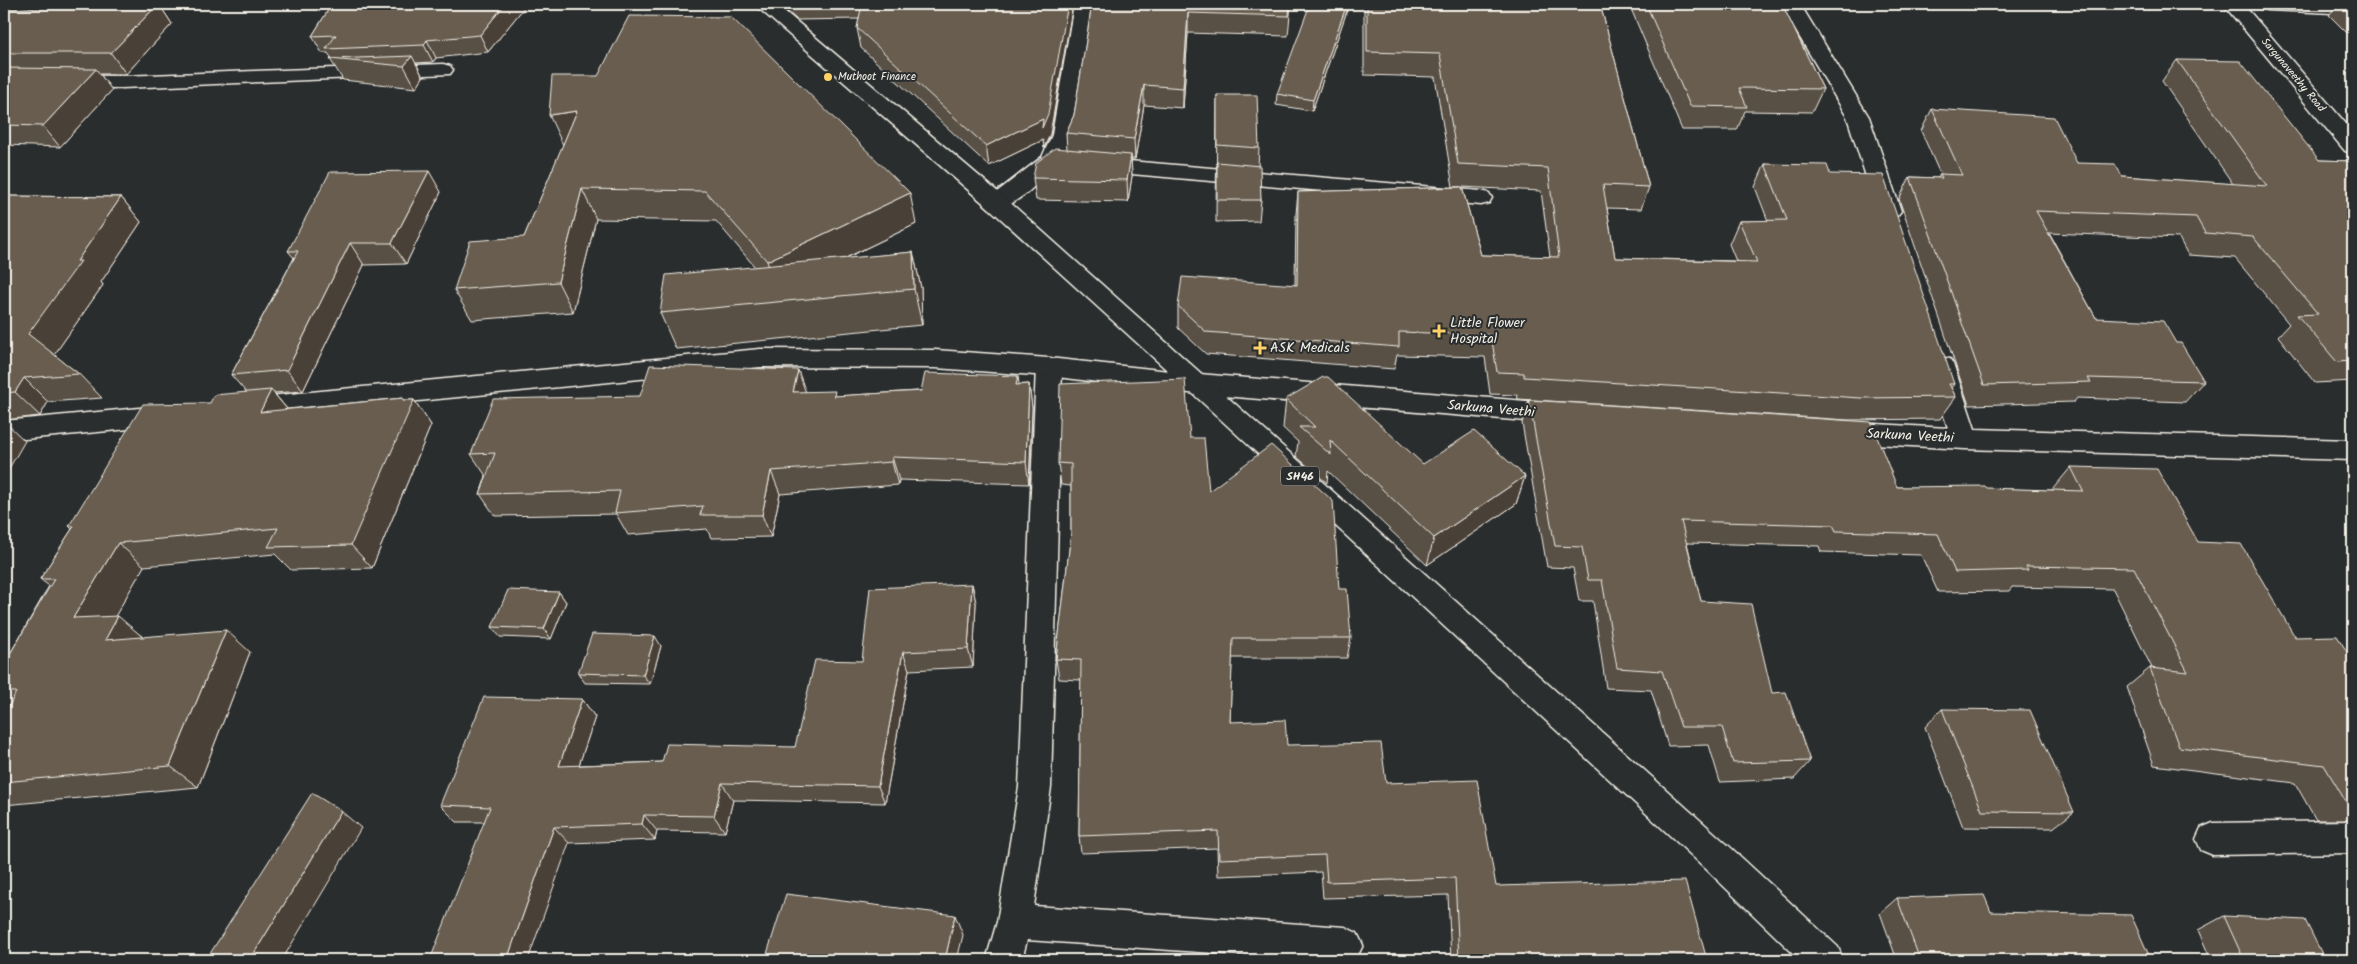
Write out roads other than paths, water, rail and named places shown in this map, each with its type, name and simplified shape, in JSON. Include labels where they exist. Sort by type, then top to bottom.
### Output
[{"type":"street","name":"SH46","points":[[764,4],[997,203],[1199,384],[1710,850],[1825,960]]},
{"type":"street","points":[[997,203],[1019,188],[1050,161],[1063,135],[1084,4]]},
{"type":"street","points":[[1790,4],[1858,117],[1895,231]]},
{"type":"street","name":"Sargunaveethy Road","points":[[2233,4],[2353,146]]},
{"type":"street","points":[[2267,4],[2353,8]]},
{"type":"street","points":[[4,81],[122,82],[443,70]]},
{"type":"street","points":[[1050,161],[1481,198]]},
{"type":"street","points":[[1933,344],[1965,439]]},
{"type":"street","name":"Sarkuna Veethi","points":[[223,410],[760,358],[936,359],[1049,367],[1199,384],[1584,416]]},
{"type":"street","points":[[1004,960],[1014,922],[1034,787],[1049,367]]},
{"type":"street","points":[[4,431],[193,413]]},
{"type":"street","name":"Sarkuna Veethi","points":[[1818,430],[1965,439],[2353,450]]},
{"type":"street","points":[[2213,839],[2353,837]]},
{"type":"street","points":[[1014,922],[1345,945]]},
{"type":"place","name":"Muthoot Finance","points":[[828,77]]},
{"type":"place","name":"Little Flower Hospital","points":[[1439,331]]},
{"type":"place","name":"ASK Medicals","points":[[1260,348]]}]
